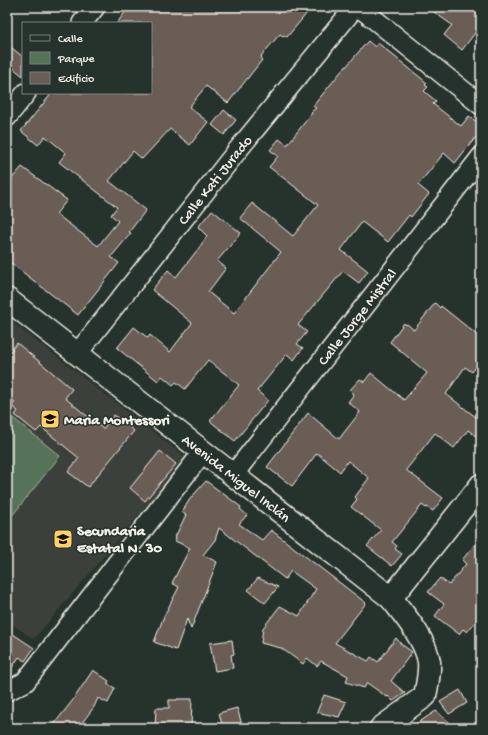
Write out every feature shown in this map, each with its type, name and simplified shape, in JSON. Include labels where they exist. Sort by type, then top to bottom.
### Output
[{"type":"main road","name":"Avenida Miguel Inclán","points":[[7,299],[390,598],[411,623],[423,645],[428,661],[428,680],[425,696],[381,728]]},
{"type":"main road","points":[[390,598],[481,485]]},
{"type":"street","points":[[83,22],[95,7]]},
{"type":"street","name":"Calle Kati Jurado","points":[[77,354],[232,157],[354,7]]},
{"type":"street","points":[[359,7],[481,105]]},
{"type":"street","points":[[7,117],[25,94]]},
{"type":"street","name":"Calle Jorge Mistral","points":[[233,475],[481,157]]},
{"type":"street","points":[[7,691],[25,682],[202,452]]},
{"type":"shaded area","name":"Secundaria Estatal N. 30","points":[[7,318],[187,458],[34,639],[7,621]]},
{"type":"green space","points":[[7,413],[60,456],[7,522]]},
{"type":"building","points":[[129,7],[312,7],[287,37],[280,34],[261,56],[262,60],[228,103],[206,86],[189,107],[208,122],[190,145],[170,129],[142,159],[133,151],[109,181],[146,210],[129,232],[131,233],[111,257],[119,263],[78,315],[7,260],[7,184],[22,167],[67,200],[56,214],[98,246],[118,221],[111,215],[117,207],[59,162],[66,153],[45,136],[38,145],[21,131],[51,94],[152,94],[152,22],[118,22]]},
{"type":"building","points":[[427,7],[481,7],[481,25],[462,50],[444,35],[452,25]]},
{"type":"building","points":[[368,41],[375,47],[378,43],[427,83],[425,85],[428,87],[424,91],[436,101],[433,104],[461,126],[469,116],[481,125],[481,131],[455,163],[444,153],[418,185],[429,194],[411,217],[409,215],[388,242],[362,222],[341,250],[368,271],[359,283],[343,271],[298,325],[307,332],[297,344],[303,348],[294,360],[287,354],[257,391],[268,400],[235,441],[210,421],[239,385],[208,360],[185,389],[176,382],[173,385],[162,376],[158,381],[117,348],[134,327],[148,338],[150,335],[170,352],[192,323],[152,290],[168,270],[176,277],[199,248],[207,236],[198,227],[212,210],[241,233],[217,261],[226,268],[208,292],[234,313],[281,252],[240,218],[252,203],[293,236],[318,205],[269,167],[278,156],[270,150],[279,139],[287,145],[312,113],[311,112],[316,108],[313,106]]},
{"type":"building","points":[[7,44],[22,56],[22,75],[7,63]]},
{"type":"building","points":[[224,110],[236,120],[224,135],[212,125]]},
{"type":"building","points":[[435,303],[440,308],[441,306],[481,338],[481,361],[472,372],[465,367],[446,394],[481,421],[481,440],[468,430],[454,448],[435,433],[406,470],[443,498],[433,511],[422,505],[392,542],[397,546],[395,549],[402,554],[392,566],[367,546],[381,530],[351,507],[357,499],[355,497],[369,478],[348,461],[340,472],[317,453],[292,486],[267,467],[308,413],[339,439],[360,412],[348,402],[354,394],[350,390],[360,379],[364,382],[371,373],[404,400],[427,373],[390,342],[404,323],[414,330]]},
{"type":"building","points":[[17,343],[72,389],[65,398],[103,429],[114,415],[134,431],[88,487],[68,472],[79,458],[41,427],[36,432],[15,415],[18,411],[12,406],[15,402],[7,395],[7,355]]},
{"type":"building","points":[[160,451],[176,464],[145,501],[130,488]]},
{"type":"building","points":[[206,481],[241,507],[240,509],[247,515],[239,524],[262,540],[271,530],[366,603],[335,643],[368,661],[371,657],[378,662],[396,638],[401,644],[412,652],[391,681],[405,693],[393,701],[388,696],[387,697],[367,683],[364,688],[346,682],[348,676],[321,661],[317,666],[307,658],[303,664],[281,648],[261,643],[263,628],[280,606],[299,616],[316,589],[291,571],[285,579],[219,528],[215,540],[203,555],[217,562],[191,629],[187,619],[176,650],[154,642],[164,616],[179,587],[172,583],[190,548],[175,541],[175,537],[186,515],[182,512],[190,499]]},
{"type":"building","points":[[481,537],[481,615],[467,632],[463,629],[459,634],[435,616],[444,604],[428,592],[440,578],[449,585],[466,564],[462,560]]},
{"type":"building","points":[[258,578],[278,587],[265,603],[248,590]]},
{"type":"building","points":[[13,634],[34,648],[25,661],[19,657],[7,675],[7,643]]},
{"type":"building","points":[[232,640],[234,654],[231,655],[233,668],[215,671],[210,643]]},
{"type":"building","points":[[93,670],[109,681],[107,684],[115,688],[108,703],[98,698],[94,707],[78,728],[51,728],[73,700]]},
{"type":"building","points":[[460,690],[467,703],[449,714],[440,702]]},
{"type":"building","points":[[324,695],[346,702],[339,717],[317,712]]},
{"type":"building","points":[[192,699],[191,728],[155,728],[156,708],[169,708],[169,700]]},
{"type":"building","points":[[237,708],[243,728],[223,728],[219,713]]},
{"type":"building","points":[[436,711],[456,728],[410,728]]},
{"type":"place","name":"Maria Montessori","points":[[50,419]]},
{"type":"place","name":"Secundaria Estatal N. 30","points":[[63,539]]}]
